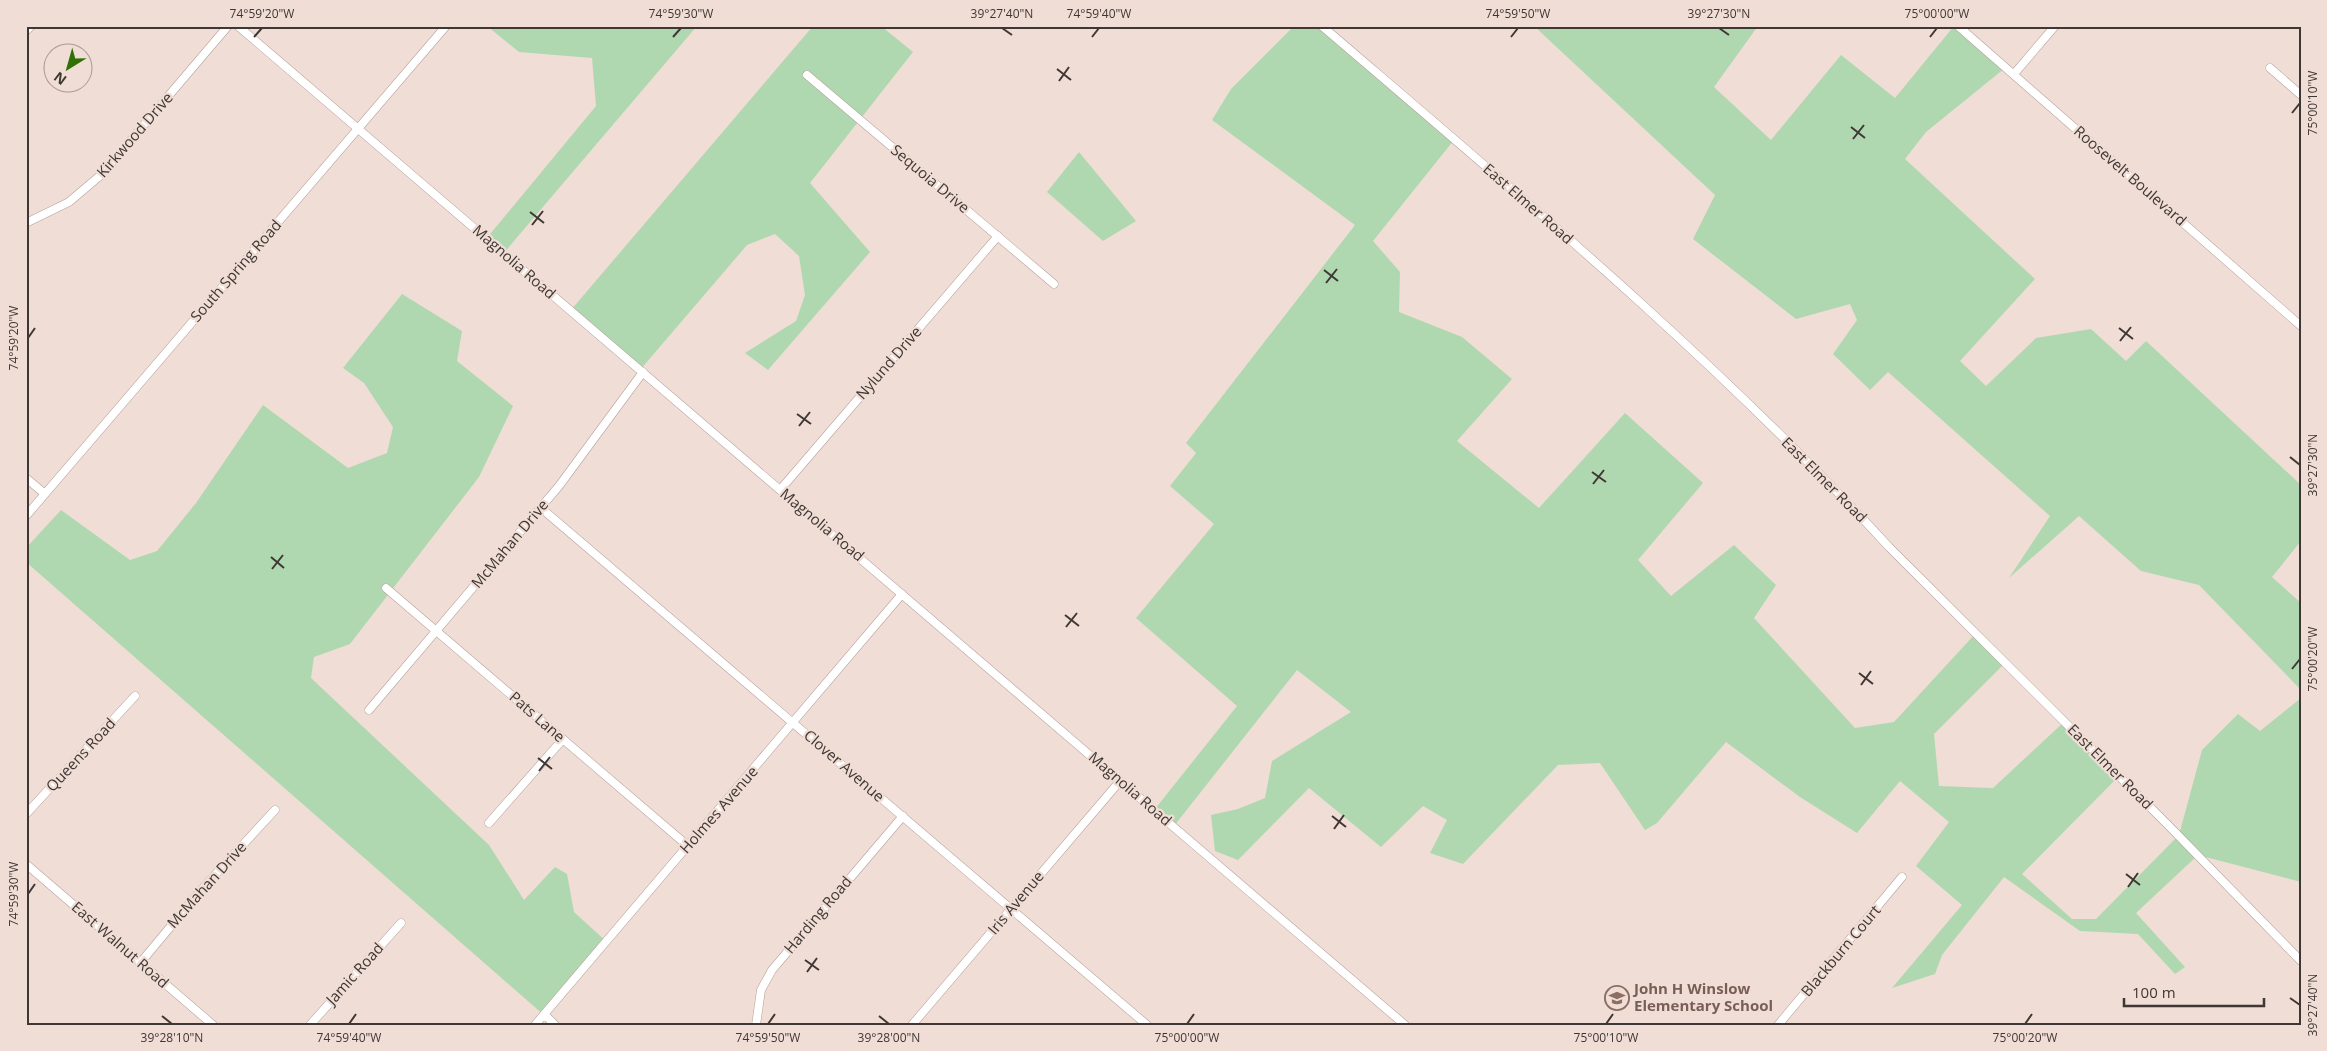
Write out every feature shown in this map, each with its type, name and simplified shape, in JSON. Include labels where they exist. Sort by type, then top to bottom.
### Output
[{"type":"street","points":[[26,31],[31,26]]},
{"type":"street","name":"Kirkwood Drive","points":[[26,223],[69,202],[102,174],[228,26]]},
{"type":"street","name":"Magnolia Road","points":[[238,26],[1406,1025]]},
{"type":"street","name":"South Spring Road","points":[[26,516],[446,26]]},
{"type":"street","name":"East Elmer Road","points":[[1322,26],[1678,335],[2168,824],[2301,961]]},
{"type":"street","name":"Roosevelt Boulevard","points":[[1958,26],[2301,326]]},
{"type":"street","points":[[2014,74],[2055,26]]},
{"type":"street","points":[[2270,68],[2301,95]]},
{"type":"street","name":"Sequoia Drive","points":[[807,75],[1054,284]]},
{"type":"street","name":"Nylund Drive","points":[[780,490],[998,236]]},
{"type":"street","name":"McMahan Drive","points":[[369,710],[541,508],[643,372]]},
{"type":"street","points":[[26,478],[45,494]]},
{"type":"street","name":"Clover Avenue","points":[[541,508],[1147,1025]]},
{"type":"street","name":"Pats Lane","points":[[386,588],[688,846]]},
{"type":"street","name":"Holmes Avenue","points":[[535,1025],[902,594]]},
{"type":"street","name":"Queens Road","points":[[26,814],[136,696]]},
{"type":"street","points":[[489,823],[562,739]]},
{"type":"street","name":"Iris Avenue","points":[[912,1025],[1120,781]]},
{"type":"street","name":"McMahan Drive","points":[[140,962],[202,889],[276,810]]},
{"type":"street","name":"Harding Road","points":[[756,1025],[761,990],[772,970],[903,816]]},
{"type":"street","name":"East Walnut Road","points":[[26,864],[214,1025]]},
{"type":"street","name":"Blackburn Court","points":[[1778,1025],[1902,877]]},
{"type":"street","name":"Jamic Road","points":[[310,1025],[401,923]]},
{"type":"street","points":[[544,1014],[556,1025]]},
{"type":"green space","points":[[487,26],[697,26],[503,254],[486,239],[596,106],[592,58],[519,52]]},
{"type":"green space","points":[[813,26],[881,26],[913,52],[810,183],[870,252],[768,370],[745,353],[796,321],[805,295],[799,256],[775,234],[747,245],[640,370],[571,310]]},
{"type":"green space","points":[[1294,26],[1321,26],[1454,140],[1373,241],[1400,272],[1399,312],[1462,337],[1512,379],[1457,441],[1539,508],[1625,413],[1703,483],[1638,560],[1671,596],[1734,545],[1776,585],[1754,618],[1855,728],[1894,722],[1976,633],[2006,662],[1934,734],[1939,786],[1993,788],[2065,721],[2121,774],[2022,874],[2072,919],[2096,919],[2179,835],[2202,750],[2238,714],[2260,731],[2301,698],[2301,882],[2198,855],[2136,913],[2185,967],[2175,974],[2138,934],[2080,931],[2004,877],[1942,955],[1935,974],[1892,988],[1962,905],[1916,866],[1949,822],[1900,781],[1857,833],[1800,797],[1726,742],[1657,823],[1645,830],[1600,763],[1558,765],[1463,864],[1430,853],[1447,820],[1423,806],[1381,847],[1309,788],[1238,860],[1215,851],[1211,815],[1238,809],[1265,798],[1272,761],[1351,712],[1297,670],[1174,826],[1155,809],[1237,706],[1136,618],[1214,524],[1170,486],[1196,453],[1186,443],[1355,225],[1212,120],[1231,89]]},
{"type":"green space","points":[[1534,26],[1568,26],[1571,28],[1573,26],[1758,26],[1714,87],[1771,140],[1841,55],[1895,98],[1954,26],[2005,68],[1926,132],[1905,159],[2035,279],[1960,361],[1986,386],[2036,338],[2091,329],[2126,361],[2146,341],[2301,485],[2301,541],[2272,577],[2301,603],[2301,690],[2199,585],[2141,571],[2079,516],[2009,578],[2050,516],[1888,372],[1870,390],[1833,354],[1857,320],[1850,304],[1796,319],[1693,239],[1715,195]]},
{"type":"green space","points":[[1079,152],[1136,221],[1103,241],[1047,192]]},
{"type":"green space","points":[[402,294],[462,331],[457,361],[513,406],[479,477],[350,644],[314,657],[311,678],[489,845],[524,900],[555,867],[567,874],[574,912],[608,943],[545,1016],[26,562],[26,548],[61,510],[130,560],[157,551],[196,503],[263,405],[348,468],[387,453],[393,427],[364,383],[343,368]]},
{"type":"place","name":"John H Winslow Elementary School","points":[[1617,998]]}]
